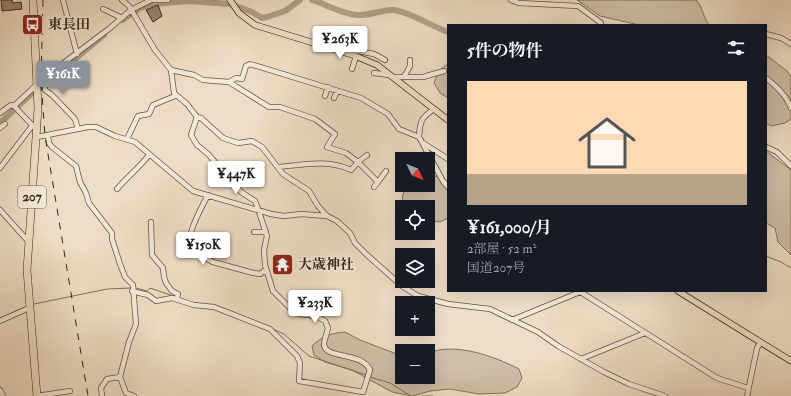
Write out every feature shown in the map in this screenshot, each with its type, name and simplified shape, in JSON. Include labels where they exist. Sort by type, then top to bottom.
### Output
[{"type":"highway","name":"207","points":[[33,0],[37,87],[35,127],[37,137],[27,270],[37,396]]},
{"type":"main road","points":[[230,0],[235,8],[247,20],[255,25],[345,52],[377,65],[447,119]]},
{"type":"main road","points":[[680,292],[791,361]]},
{"type":"street","points":[[63,0],[77,54]]},
{"type":"street","points":[[122,0],[131,10],[155,50],[171,70],[175,96]]},
{"type":"street","points":[[16,108],[45,77],[77,54],[131,10],[152,0],[168,0]]},
{"type":"street","points":[[511,0],[519,3],[578,6],[592,15],[601,24]]},
{"type":"street","points":[[103,9],[122,18]]},
{"type":"street","points":[[767,34],[781,38],[791,44]]},
{"type":"street","points":[[345,52],[346,49],[374,54],[385,60]]},
{"type":"street","points":[[352,69],[356,56]]},
{"type":"street","points":[[404,77],[410,66],[410,60]]},
{"type":"street","points":[[230,82],[236,78],[242,78],[246,66],[250,64],[361,98],[388,114],[399,129],[420,139],[447,158]]},
{"type":"street","points":[[171,70],[194,75],[203,80],[230,82],[269,107],[280,107],[315,119],[335,134],[328,147],[346,153],[358,162],[378,182]]},
{"type":"street","points":[[374,73],[404,77],[423,77],[444,71]]},
{"type":"street","points":[[45,77],[45,90],[52,95],[75,119],[78,129]]},
{"type":"street","points":[[767,79],[788,100],[791,108]]},
{"type":"street","points":[[325,96],[328,87]]},
{"type":"street","points":[[334,98],[337,91]]},
{"type":"street","points":[[127,139],[138,116],[149,114],[153,105],[175,96],[183,100],[197,117],[223,138],[238,143],[252,141],[262,147],[283,174],[309,191],[318,206],[327,216],[337,221],[350,233],[355,243],[367,255],[402,286],[418,296],[448,304],[490,309],[538,332],[581,359],[629,384],[664,396]]},
{"type":"street","points":[[0,113],[11,105],[35,127],[0,168]]},
{"type":"street","points":[[434,109],[424,116],[421,122],[420,139],[442,181],[447,186]]},
{"type":"street","points":[[151,222],[152,255],[163,268],[166,283],[177,297],[194,305],[214,307],[270,329],[278,335],[289,349],[297,356],[300,363],[299,381],[363,392],[370,370],[368,365],[363,361],[332,354],[325,348],[324,344],[328,328],[325,321],[316,316],[299,314],[273,291],[265,265],[264,250],[267,236],[255,201],[241,192],[208,154],[194,141],[191,135],[197,117]]},
{"type":"street","points":[[0,128],[5,124]]},
{"type":"street","points":[[37,137],[96,127],[115,136],[135,142],[193,191],[259,211],[284,216],[301,214],[327,216]]},
{"type":"street","points":[[48,136],[49,143],[52,147],[76,166],[80,182],[89,203],[112,233],[112,239],[120,264],[132,289],[136,324],[129,342],[120,377],[126,393],[134,396]]},
{"type":"street","points":[[767,147],[777,152],[791,166]]},
{"type":"street","points":[[117,189],[125,179],[141,166],[149,155]]},
{"type":"street","points":[[278,167],[301,164],[332,164],[340,165],[351,170],[367,155]]},
{"type":"street","points":[[374,187],[386,171]]},
{"type":"street","points":[[208,195],[198,214],[188,242],[190,250],[213,262],[253,273],[260,274],[264,271],[267,273]]},
{"type":"street","points":[[0,210],[28,241]]},
{"type":"street","points":[[254,232],[266,232]]},
{"type":"street","points":[[132,289],[148,295],[156,301],[177,297]]},
{"type":"street","points":[[512,320],[577,292]]},
{"type":"street","points":[[581,292],[717,378],[748,388]]},
{"type":"street","points":[[0,321],[29,306]]},
{"type":"street","points":[[581,359],[645,333]]},
{"type":"street","points":[[747,396],[757,348],[760,342]]},
{"type":"street","points":[[102,396],[101,388],[107,379],[120,377]]},
{"type":"street","points":[[0,390],[3,396]]},
{"type":"street","points":[[37,396],[70,391]]},
{"type":"shaded area","points":[[577,0],[696,0],[708,24],[635,24],[600,16]]},
{"type":"shaded area","points":[[767,56],[787,71],[791,77],[791,119],[785,123],[771,126],[767,124]]},
{"type":"shaded area","points":[[447,65],[447,97],[440,93],[434,83],[439,71]]},
{"type":"shaded area","points":[[767,152],[791,170],[791,255],[778,242],[775,228],[767,224]]},
{"type":"shaded area","points":[[435,176],[443,179],[447,185],[447,218],[440,222],[435,222],[435,200],[403,200],[404,192],[435,192]]},
{"type":"shaded area","points":[[345,332],[360,340],[395,353],[395,384],[435,384],[435,351],[450,349],[474,352],[498,359],[519,369],[522,378],[517,387],[505,393],[479,394],[450,389],[430,391],[412,396],[392,392],[352,370],[325,362],[314,355],[312,346],[323,337]]},
{"type":"building","points":[[1,0],[12,0],[13,3],[21,2],[22,9],[2,11]]},
{"type":"building","points":[[158,5],[162,16],[153,22],[146,10]]},
{"type":"waterway","points":[[122,20],[140,8],[152,4],[189,1],[230,4],[252,12],[262,18],[285,11],[300,0]]},
{"type":"waterway","points":[[312,0],[352,14],[362,15],[380,11],[400,11],[447,32]]},
{"type":"waterway","points":[[0,123],[47,79],[53,77],[104,35]]},
{"type":"waterway","points":[[767,256],[791,268]]},
{"type":"waterway","points":[[34,304],[107,289],[131,288]]},
{"type":"waterway","points":[[136,288],[147,291],[150,288],[176,297]]},
{"type":"waterway","points":[[179,298],[186,300]]},
{"type":"waterway","points":[[0,318],[27,306]]},
{"type":"waterway","points":[[222,308],[263,324]]},
{"type":"waterway","points":[[273,329],[284,334],[309,356],[366,375]]},
{"type":"waterway","points":[[370,377],[390,383],[411,396]]},
{"type":"waterway","points":[[422,396],[433,396]]},
{"type":"railway","points":[[43,0],[41,80],[45,136],[88,396]]},
{"type":"place","name":"東長田","points":[[32,24]]},
{"type":"place","name":"大歳神社","points":[[283,264]]}]
